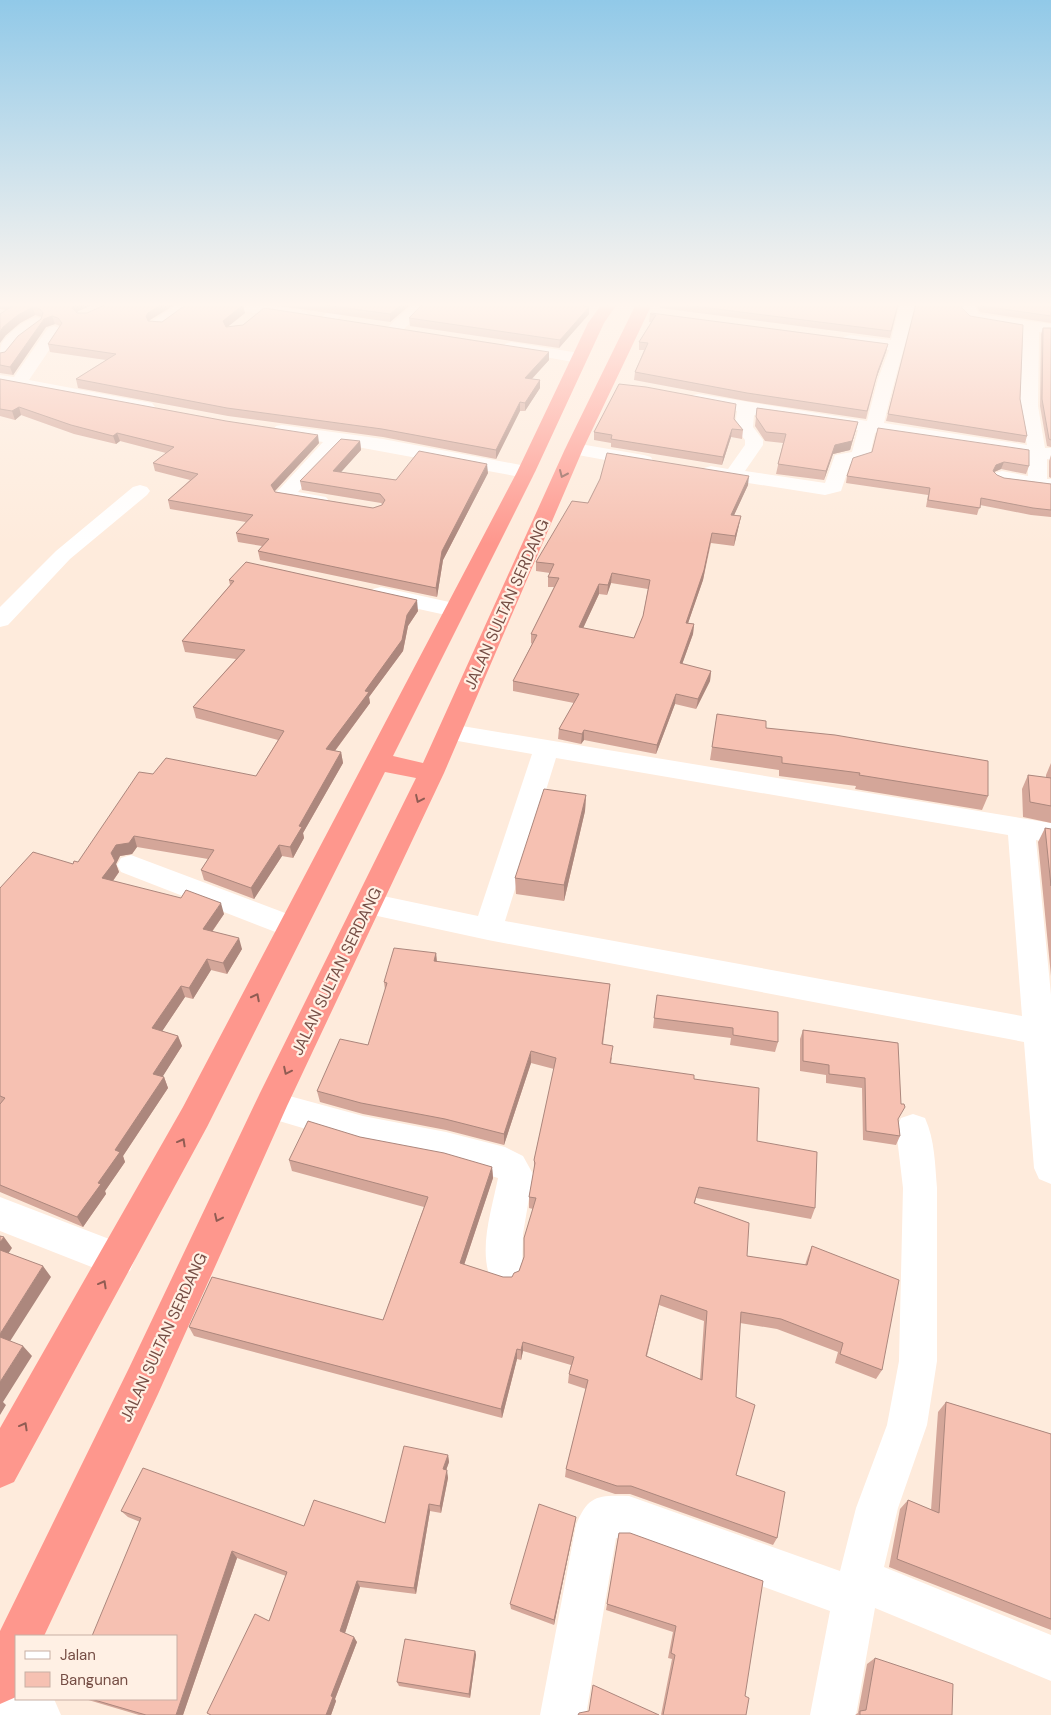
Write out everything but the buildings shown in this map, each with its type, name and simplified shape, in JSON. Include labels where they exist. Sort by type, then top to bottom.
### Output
[{"type":"highway","points":[[0,1468],[195,1117],[291,927],[379,762],[526,472],[567,384]]},
{"type":"highway","name":"JALAN SULTAN SERDANG","points":[[21,1635],[144,1380],[271,1105],[431,773],[574,449],[612,384]]},
{"type":"highway","points":[[379,762],[431,773]]},
{"type":"highway","points":[[0,1681],[15,1649]]},
{"type":"street","points":[[29,384],[162,410]]},
{"type":"street","points":[[697,470],[826,489],[834,487],[842,459],[859,457],[861,454],[884,384]]},
{"type":"street","points":[[1002,477],[1044,484],[1044,453],[1029,406],[1034,384]]},
{"type":"street","points":[[679,395],[746,408],[1044,453]]},
{"type":"street","points":[[733,475],[754,445],[754,440],[744,427],[746,408]]},
{"type":"street","points":[[263,428],[337,438],[526,472]]},
{"type":"street","points":[[334,503],[284,495],[337,438]]},
{"type":"street","points":[[574,449],[661,464]]},
{"type":"street","points":[[0,620],[63,555],[140,492]]},
{"type":"street","points":[[359,589],[455,610]]},
{"type":"street","points":[[450,732],[1051,833]]},
{"type":"street","points":[[488,928],[546,749]]},
{"type":"street","points":[[1021,828],[1045,1033],[1051,1168]]},
{"type":"street","points":[[131,865],[291,927]]},
{"type":"street","points":[[369,904],[1045,1033]]},
{"type":"street","points":[[271,1105],[363,1131],[446,1147],[504,1163],[511,1167],[516,1174],[505,1234],[504,1268]]},
{"type":"street","points":[[833,1715],[857,1588],[877,1508],[907,1425],[918,1361],[920,1188],[913,1129]]},
{"type":"street","points":[[0,1214],[117,1260]]},
{"type":"street","points":[[562,1715],[597,1525],[604,1516],[629,1517],[857,1588],[1051,1658]]},
{"type":"street","points":[[0,1687],[15,1698]]},
{"type":"street","points":[[18,1700],[38,1715]]}]
